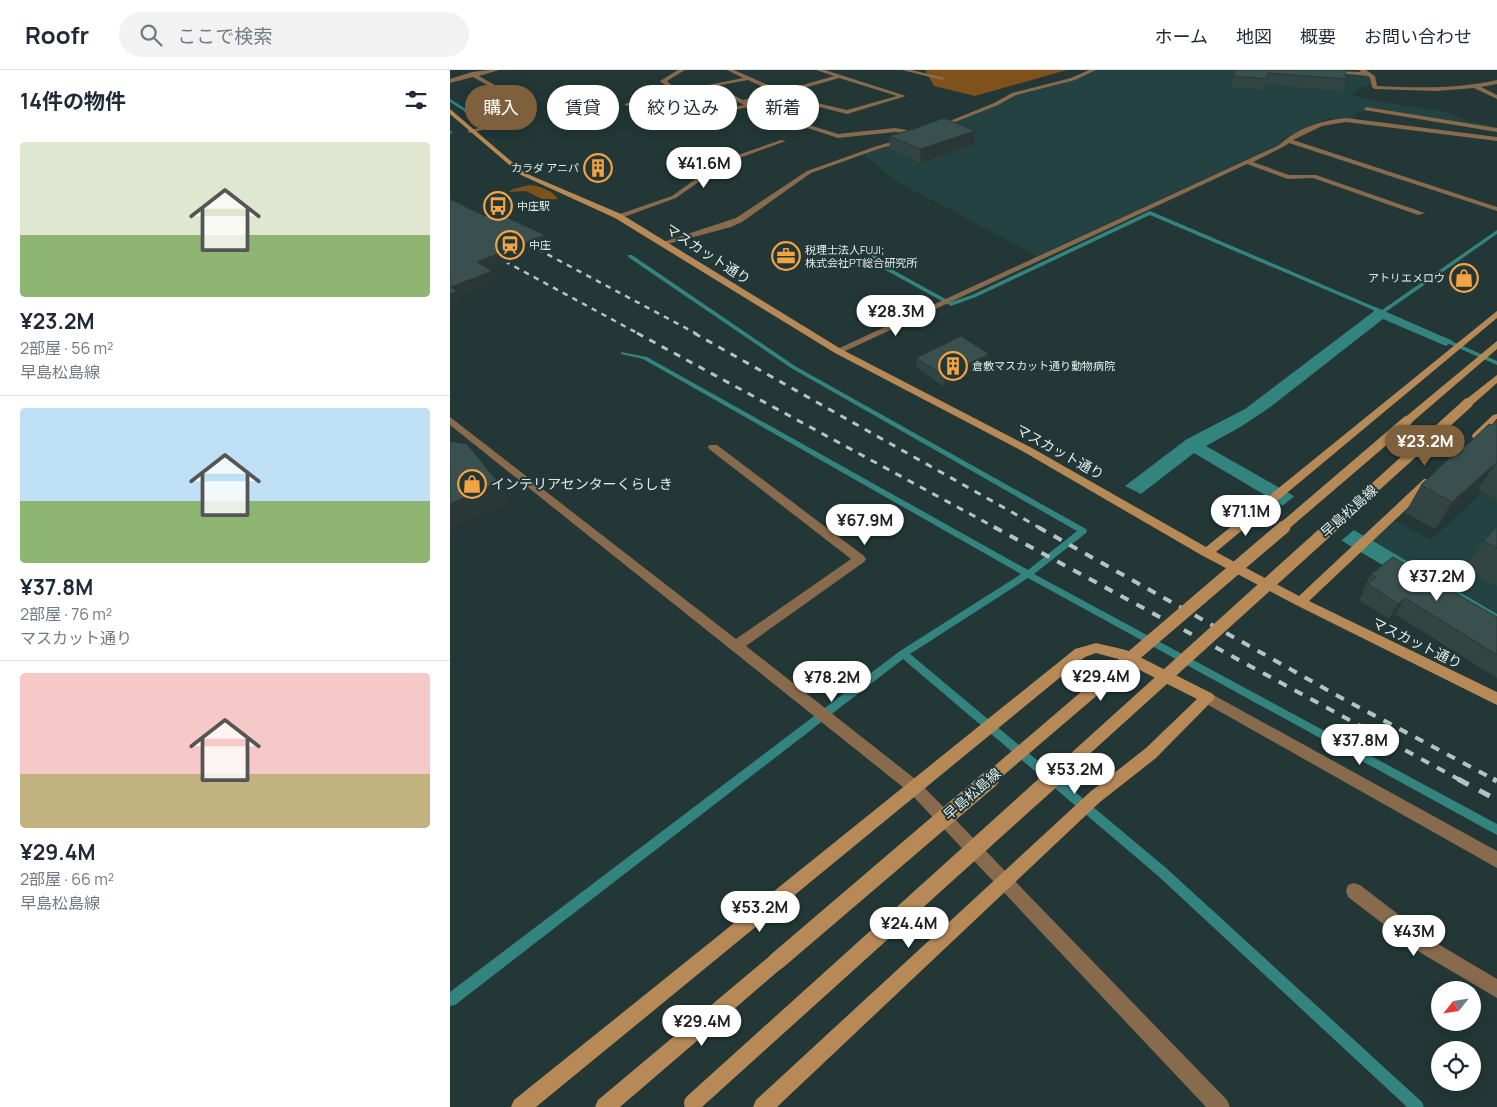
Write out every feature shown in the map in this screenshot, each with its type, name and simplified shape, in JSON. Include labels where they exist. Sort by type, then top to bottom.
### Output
[{"type":"main road","name":"マスカット通り","points":[[450,111],[470,131],[523,174],[618,216],[664,243],[741,293],[838,350],[1028,450],[1207,553],[1300,602],[1497,699]]},
{"type":"main road","points":[[1207,553],[1497,314]]},
{"type":"main road","name":"早島松島線","points":[[605,1107],[1497,344]]},
{"type":"main road","name":"早島松島線","points":[[691,1105],[1497,378]]},
{"type":"main road","points":[[1468,444],[1497,417]]},
{"type":"main road","points":[[1300,602],[1433,477]]},
{"type":"main road","points":[[521,1107],[1080,653],[1096,648],[1121,654],[1208,698],[1150,753],[1095,797],[763,1107]]},
{"type":"street","points":[[465,70],[491,85]]},
{"type":"street","points":[[450,81],[496,70]]},
{"type":"street","points":[[668,85],[663,81],[682,70]]},
{"type":"street","points":[[730,70],[763,85]]},
{"type":"street","points":[[819,105],[846,112],[903,96],[837,77],[820,70]]},
{"type":"street","points":[[905,70],[942,78]]},
{"type":"street","points":[[664,243],[728,225],[739,220],[809,172],[879,147],[908,140],[996,104],[1014,94],[1073,79],[1093,70]]},
{"type":"street","points":[[1315,70],[1369,74]]},
{"type":"street","points":[[1362,70],[1373,77],[1375,86],[1441,90],[1476,87],[1497,82]]},
{"type":"street","points":[[809,85],[837,77]]},
{"type":"street","points":[[716,85],[748,78]]},
{"type":"street","points":[[1476,87],[1497,97]]},
{"type":"street","points":[[737,100],[747,106]]},
{"type":"street","points":[[740,102],[747,100]]},
{"type":"street","points":[[1366,109],[1497,130]]},
{"type":"street","points":[[838,350],[947,302],[1248,162],[1281,146],[1287,140],[1333,120],[1497,139]]},
{"type":"street","points":[[470,131],[474,130]]},
{"type":"street","points":[[819,130],[838,136],[895,130],[924,133]]},
{"type":"street","points":[[1287,140],[1497,209]]},
{"type":"street","points":[[618,216],[674,197],[712,170],[729,163],[731,159],[783,141]]},
{"type":"street","points":[[1248,162],[1288,176],[1314,176],[1421,213]]},
{"type":"street","points":[[450,420],[914,787],[1220,1107]]},
{"type":"street","points":[[713,447],[860,559],[736,646]]},
{"type":"street","points":[[1208,698],[1497,860]]},
{"type":"street","points":[[1354,891],[1427,947],[1497,989]]},
{"type":"shaded area","points":[[925,70],[1067,70],[975,96],[934,86]]},
{"type":"shaded area","points":[[1095,70],[1301,70],[1361,74],[1371,77],[1370,85],[1351,94],[1364,99],[1447,112],[1468,121],[1487,124],[1497,128],[1369,108],[1357,113],[1352,119],[1329,118],[1282,139],[1281,143],[1037,256],[896,181],[864,155],[880,148],[901,143],[999,104],[1016,94],[1061,83]]},
{"type":"shaded area","points":[[530,185],[546,189],[558,199],[544,200],[526,191],[509,192],[513,189]]},
{"type":"shaded area","points":[[1497,478],[1497,614],[1373,541],[1395,521],[1431,540]]},
{"type":"water","points":[[1375,307],[1453,341],[1446,346],[1383,319],[1269,408],[1206,446],[1497,614],[1497,633],[1194,453],[1141,494],[1125,486],[1187,439],[1245,409],[1373,312]]},
{"type":"pier","points":[[1297,494],[1356,528],[1340,542],[1281,507]]},
{"type":"building","points":[[1235,70],[1345,70],[1346,79],[1267,73],[1267,79],[1234,76]]},
{"type":"building","points":[[944,118],[975,131],[920,149],[889,136],[910,130]]},
{"type":"building","points":[[450,199],[485,216],[495,212],[545,235],[477,262],[492,271],[451,287],[457,291],[450,294]]},
{"type":"building","points":[[961,336],[989,354],[944,376],[916,358]]},
{"type":"building","points":[[1497,419],[1497,463],[1452,502],[1421,485],[1461,447],[1468,444]]},
{"type":"building","points":[[450,441],[467,444],[498,482],[450,504]]},
{"type":"building","points":[[1497,526],[1497,548],[1484,541]]},
{"type":"building","points":[[1393,557],[1497,617],[1497,655],[1405,598],[1398,604],[1368,584],[1376,577],[1371,574]]},
{"type":"waterway","points":[[450,100],[465,110]]},
{"type":"waterway","points":[[867,248],[882,266],[951,304],[974,296],[1150,213],[1383,312]]},
{"type":"waterway","points":[[1383,312],[1497,232]]},
{"type":"waterway","points":[[630,256],[793,367],[1083,531],[1028,574]]},
{"type":"waterway","points":[[1440,338],[1497,363]]},
{"type":"waterway","points":[[623,353],[645,358],[1028,574]]},
{"type":"waterway","points":[[903,654],[1028,574]]},
{"type":"waterway","points":[[1028,574],[1497,830]]},
{"type":"waterway","points":[[450,1000],[903,654]]},
{"type":"waterway","points":[[903,654],[1161,871],[1417,1107]]},
{"type":"railway","points":[[528,244],[697,334]]},
{"type":"railway","points":[[495,256],[639,334]]},
{"type":"railway","points":[[637,333],[996,528]]},
{"type":"railway","points":[[694,333],[1040,528]]},
{"type":"railway","points":[[994,527],[1460,780]]},
{"type":"railway","points":[[1038,527],[1338,696],[1495,780]]},
{"type":"railway","points":[[1458,779],[1497,800]]},
{"type":"place","name":"カラダ アニパ","points":[[598,168]]},
{"type":"place","name":"中庄駅","points":[[498,206]]},
{"type":"place","name":"中庄","points":[[510,245]]},
{"type":"place","name":"税理士法人FUJI; 株式会社PT総合研究所","points":[[786,256]]},
{"type":"place","name":"アトリエメロウ","points":[[1464,278]]},
{"type":"place","name":"倉敷マスカット通り動物病院","points":[[953,366]]},
{"type":"place","name":"インテリアセンターくらしき","points":[[472,484]]}]
